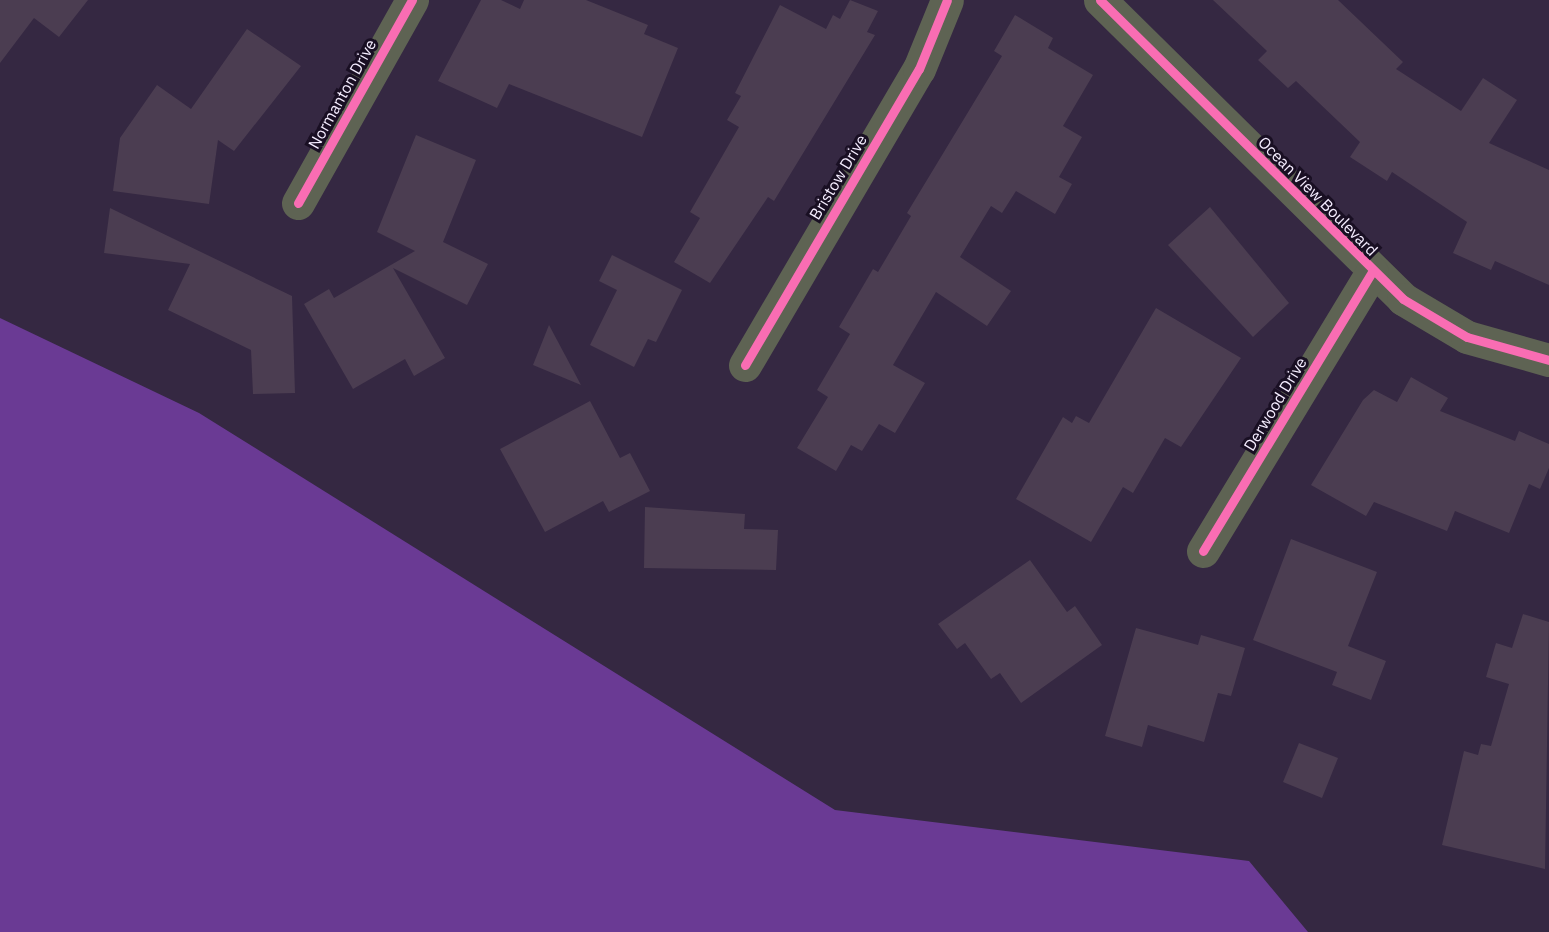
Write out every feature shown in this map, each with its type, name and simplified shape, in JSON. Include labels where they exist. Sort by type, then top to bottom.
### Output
[{"type":"street","name":"Normanton Drive","points":[[298,203],[412,0]]},
{"type":"street","name":"Bristow Drive","points":[[745,365],[919,69],[947,0]]},
{"type":"street","name":"Ocean View Boulevard","points":[[1100,0],[1372,272],[1402,299],[1456,332],[1549,360]]},
{"type":"street","name":"Derwood Drive","points":[[1203,551],[1372,272]]},
{"type":"shaded area","points":[[0,318],[199,413],[835,810],[1249,861],[1308,932],[0,932]]},
{"type":"building","points":[[0,0],[88,0],[59,37],[34,18],[0,63]]},
{"type":"building","points":[[481,0],[501,0],[520,9],[524,0],[586,0],[648,25],[644,34],[678,48],[642,137],[509,84],[497,108],[438,81]]},
{"type":"building","points":[[850,0],[878,11],[867,32],[875,35],[774,201],[768,197],[710,283],[674,262],[700,218],[690,212],[739,127],[727,120],[741,96],[735,93],[780,5],[826,29],[833,15],[840,19]]},
{"type":"building","points":[[1213,0],[1338,0],[1403,62],[1396,69],[1461,111],[1483,78],[1517,100],[1489,143],[1549,170],[1549,285],[1495,261],[1491,270],[1453,253],[1467,222],[1392,172],[1387,181],[1350,157],[1360,142],[1296,81],[1288,88],[1258,60],[1267,51]]},
{"type":"building","points":[[1015,15],[1053,38],[1048,48],[1093,75],[1063,126],[1082,137],[1059,177],[1072,184],[1055,214],[1016,191],[1002,213],[991,206],[960,257],[1011,291],[987,326],[936,292],[893,365],[925,383],[895,433],[879,424],[862,451],[851,445],[836,471],[797,448],[828,397],[817,390],[850,334],[839,327],[873,269],[878,272],[911,216],[907,213],[1002,56],[994,51]]},
{"type":"building","points":[[247,29],[301,66],[234,151],[218,140],[209,204],[113,191],[120,138],[157,85],[191,109]]},
{"type":"building","points":[[416,135],[476,160],[443,242],[488,264],[467,305],[393,268],[445,358],[414,376],[405,359],[353,389],[304,304],[329,289],[334,298],[415,251],[377,232]]},
{"type":"building","points":[[1210,207],[1289,303],[1253,337],[1168,245]]},
{"type":"building","points":[[110,208],[292,296],[295,393],[253,394],[251,350],[168,310],[190,264],[104,253]]},
{"type":"building","points":[[612,255],[682,290],[656,342],[648,339],[634,367],[590,345],[617,290],[599,281]]},
{"type":"building","points":[[1156,308],[1241,358],[1181,447],[1165,438],[1133,493],[1123,487],[1091,542],[1016,499],[1063,417],[1072,423],[1076,416],[1089,423]]},
{"type":"building","points":[[549,325],[581,385],[533,365]]},
{"type":"building","points":[[1411,377],[1448,398],[1440,411],[1515,441],[1519,431],[1549,444],[1549,468],[1540,489],[1529,484],[1509,533],[1455,511],[1447,531],[1374,502],[1366,516],[1311,485],[1363,400],[1374,390],[1397,402]]},
{"type":"building","points":[[590,401],[620,458],[630,453],[650,491],[609,512],[603,501],[545,532],[500,449]]},
{"type":"building","points":[[645,507],[745,514],[744,529],[778,530],[776,570],[644,568]]},
{"type":"building","points":[[1291,539],[1377,572],[1348,646],[1386,661],[1371,700],[1332,685],[1337,672],[1253,640]]},
{"type":"building","points":[[1030,560],[1067,612],[1075,606],[1102,645],[1021,703],[1000,673],[991,679],[965,643],[957,649],[938,624]]},
{"type":"building","points":[[1523,614],[1549,622],[1545,869],[1442,845],[1464,751],[1478,755],[1481,744],[1491,746],[1509,684],[1486,677],[1496,643],[1512,648]]},
{"type":"building","points":[[1136,628],[1198,645],[1201,635],[1245,648],[1231,696],[1218,693],[1204,742],[1148,725],[1142,747],[1105,736]]},
{"type":"building","points":[[1299,743],[1338,758],[1322,798],[1283,782]]},
{"type":"cycle path","points":[[298,203],[412,0]]},
{"type":"cycle path","points":[[745,365],[919,69],[947,0]]},
{"type":"cycle path","points":[[1100,0],[1403,299],[1467,337],[1549,360]]},
{"type":"cycle path","points":[[1203,551],[1372,272]]}]
